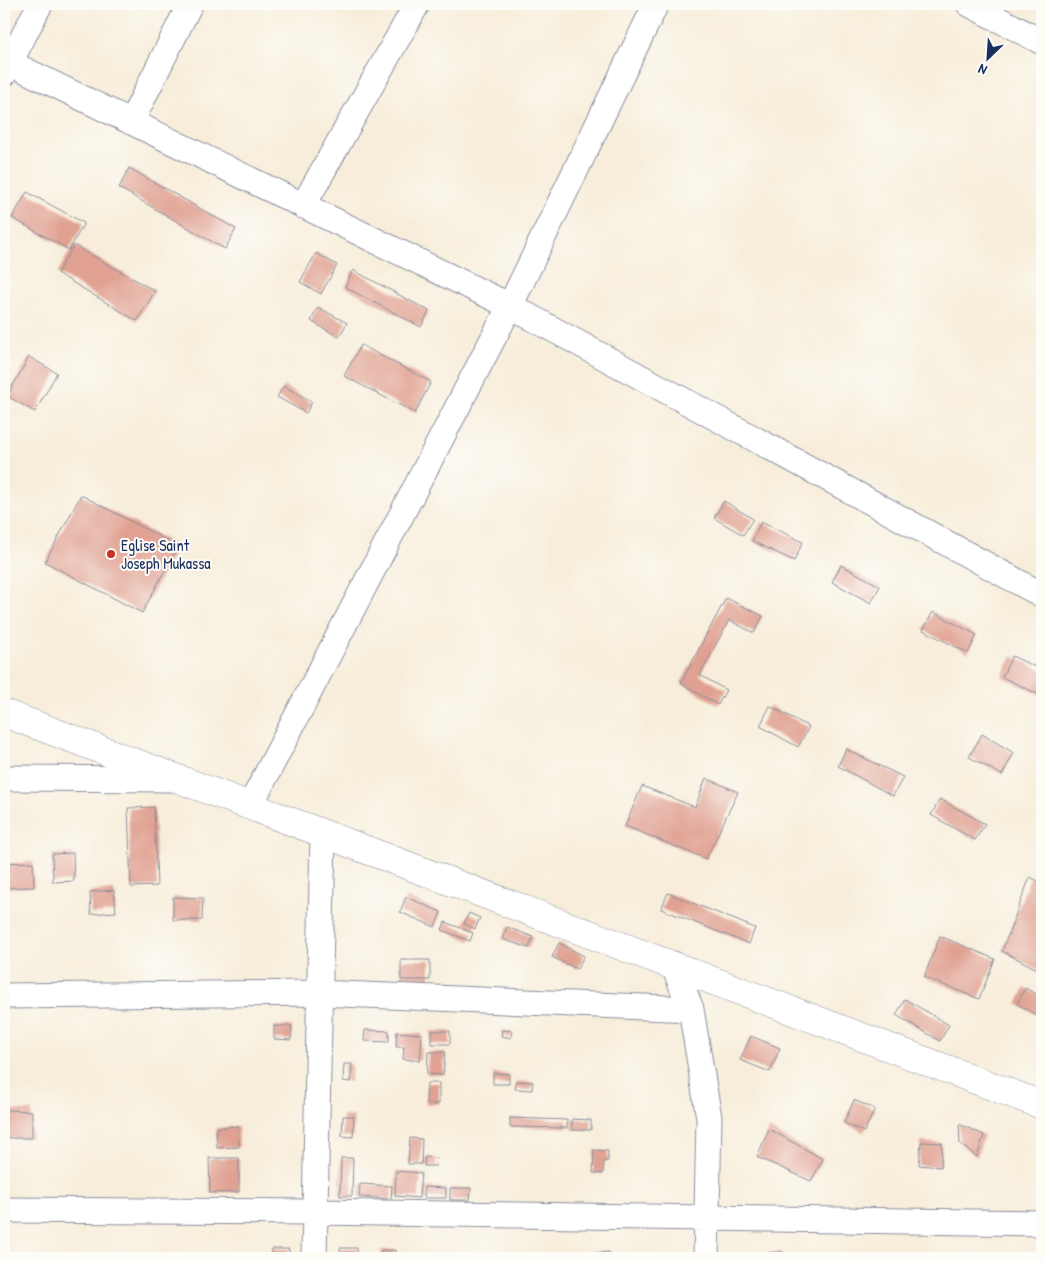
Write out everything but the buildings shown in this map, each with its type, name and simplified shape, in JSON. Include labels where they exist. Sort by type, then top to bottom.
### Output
[{"type":"street","points":[[40,4],[6,65],[131,122],[510,306],[1042,595]]},
{"type":"street","points":[[131,122],[190,4]]},
{"type":"street","points":[[304,206],[418,4]]},
{"type":"street","points":[[250,806],[510,306],[656,4]]},
{"type":"street","points":[[970,4],[1042,42]]},
{"type":"street","points":[[4,713],[673,964],[1042,1106]]},
{"type":"street","points":[[4,778],[179,779]]},
{"type":"street","points":[[314,1258],[318,992],[323,834]]},
{"type":"street","points":[[673,964],[691,1009],[710,1118],[706,1258]]},
{"type":"street","points":[[4,996],[318,992],[691,1009]]},
{"type":"street","points":[[4,1210],[315,1212],[1042,1224]]},
{"type":"place","name":"Eglise Saint Joseph Mukassa","points":[[111,554]]}]
